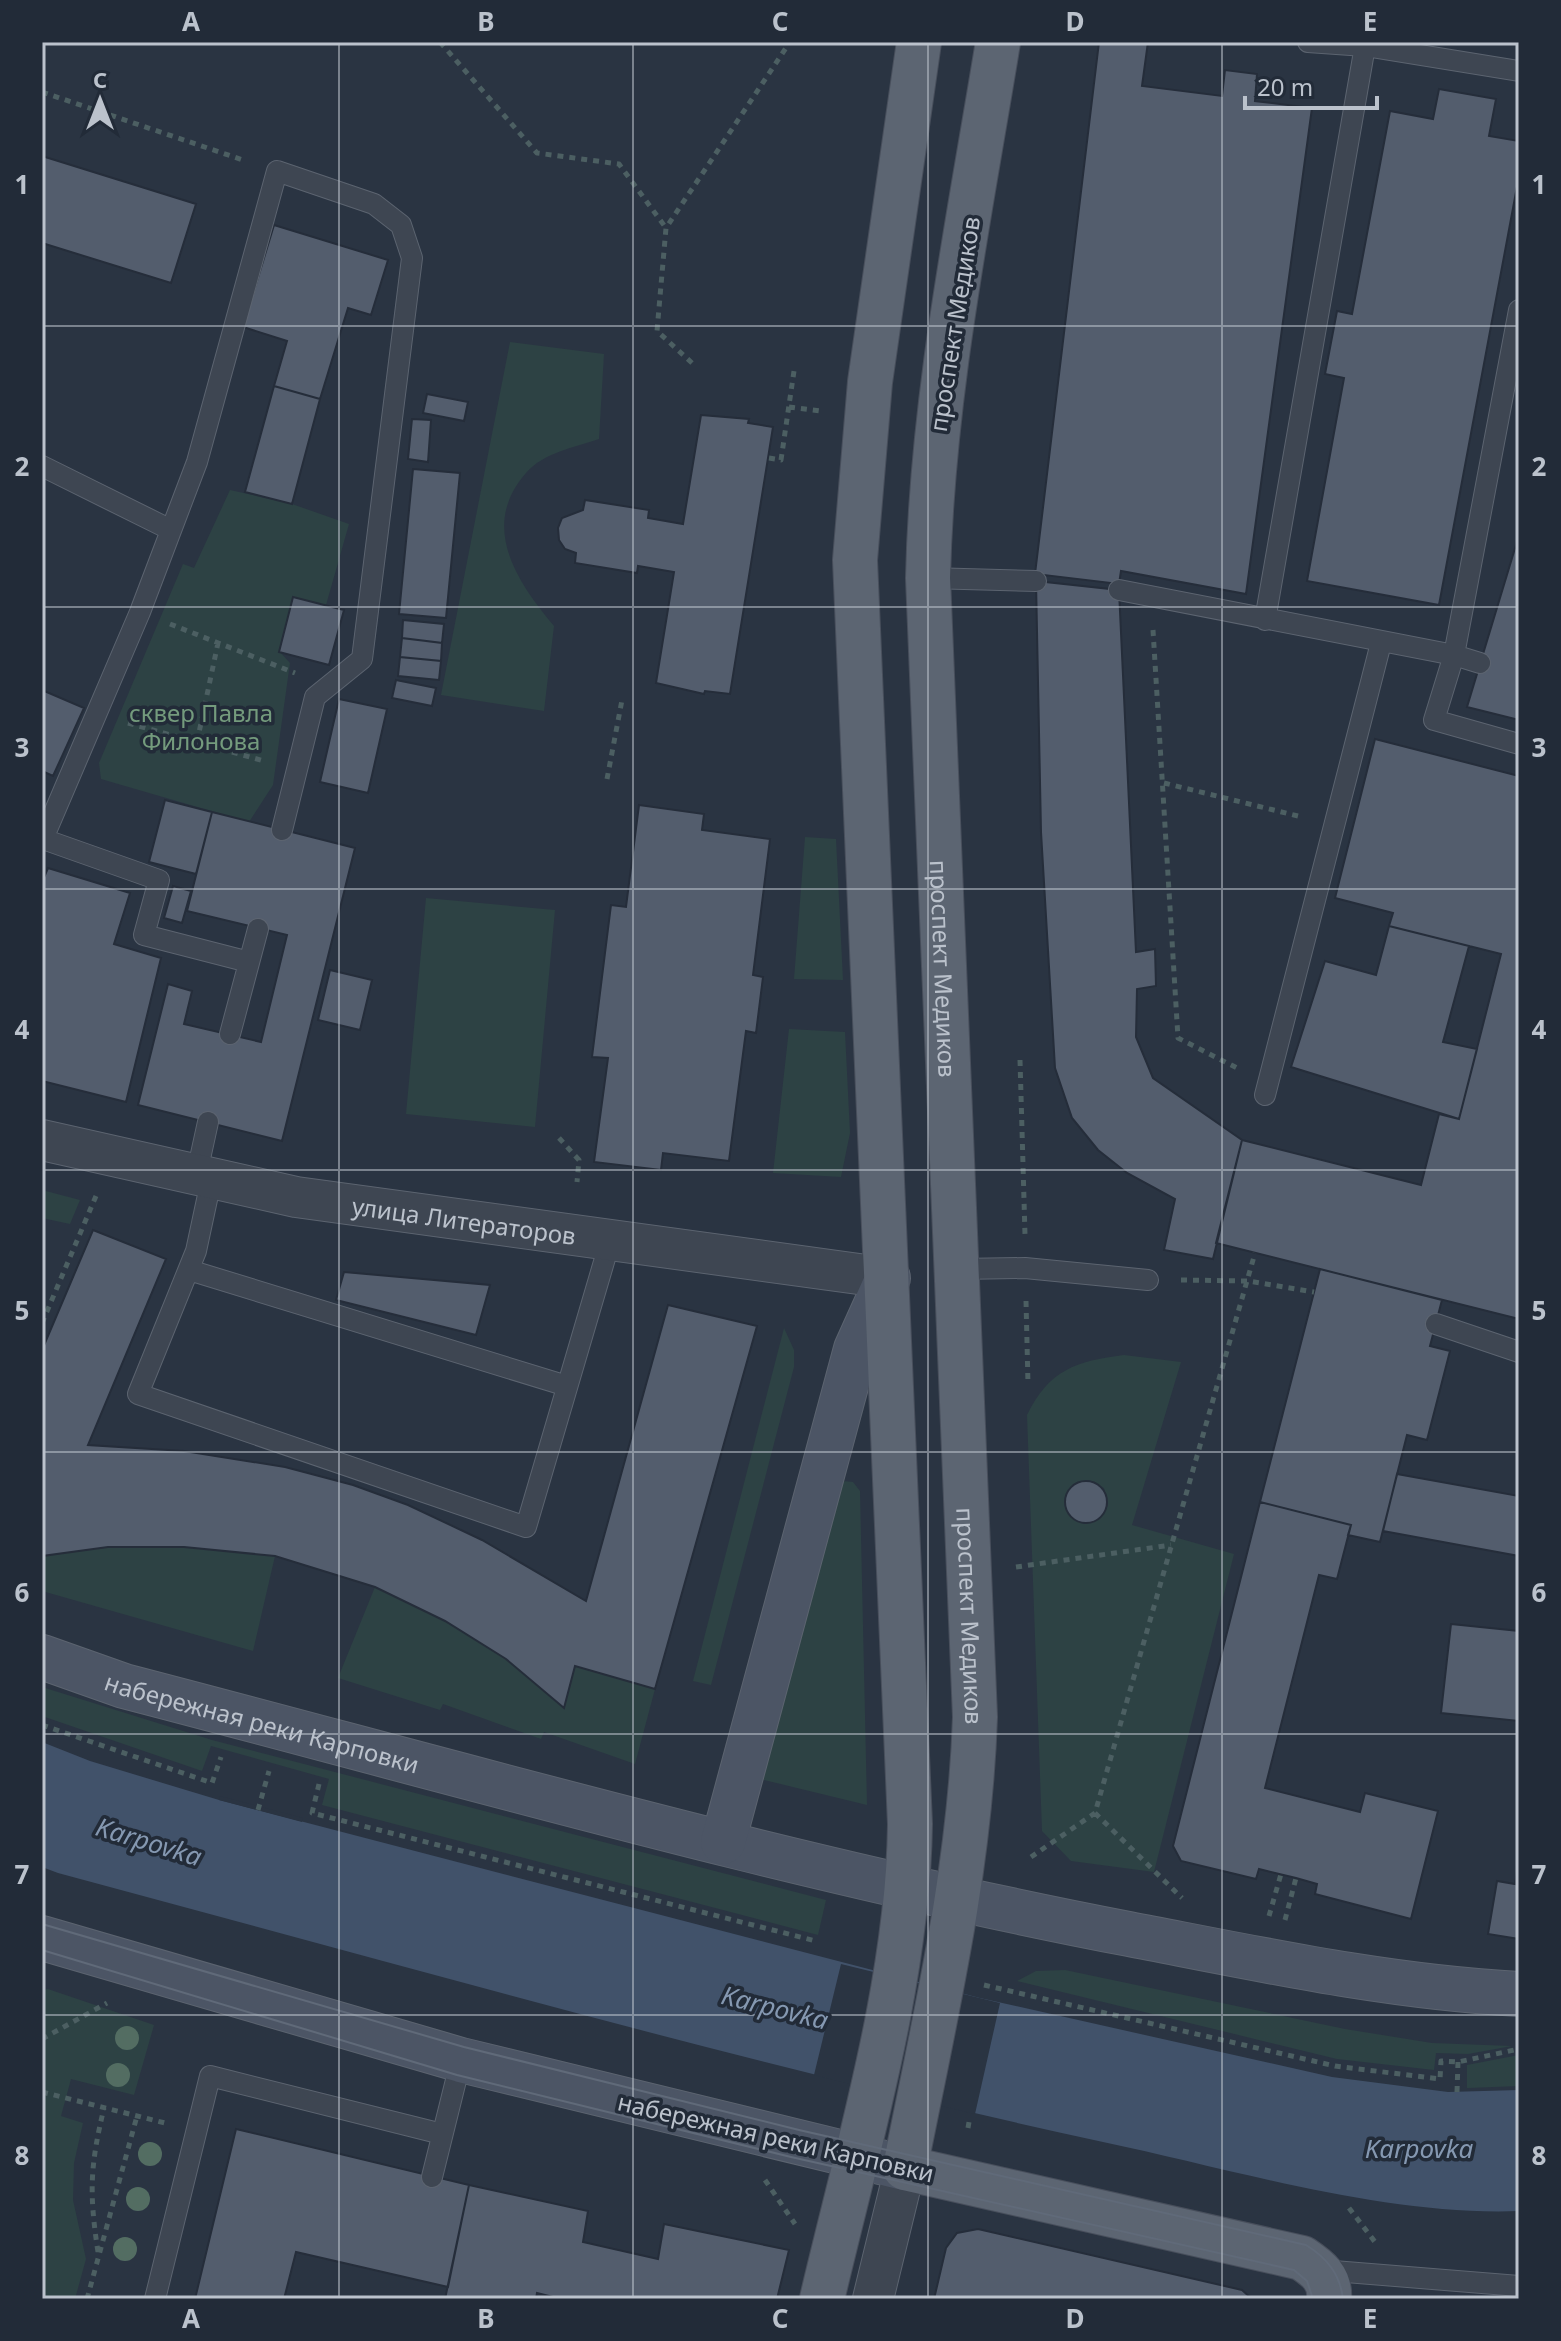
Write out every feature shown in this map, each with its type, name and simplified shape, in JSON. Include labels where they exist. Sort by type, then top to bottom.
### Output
[{"type":"main road","points":[[822,2299],[896,1978],[909,1890],[910,1824],[888,1278],[855,560],[870,382],[919,42]]},
{"type":"main road","name":"проспект Медиков","points":[[905,2168],[919,2100],[963,1987],[958,1901],[971,1798],[975,1717],[959,1269],[928,578],[930,491],[939,408],[998,42]]},
{"type":"main road","name":"набережная реки Карповки","points":[[905,2168],[1302,2258],[1325,2285]]},
{"type":"street","name":"улица Литераторов","points":[[42,1140],[204,1179],[296,1197],[888,1278]]},
{"type":"street","points":[[723,1842],[856,1349],[888,1278]]},
{"type":"street","name":"набережная реки Карповки","points":[[42,1657],[124,1686],[909,1890],[1335,1974],[1434,1989],[1519,1994]]},
{"type":"street","name":"набережная реки Карповки","points":[[42,1938],[461,2060],[905,2168]]},
{"type":"street","points":[[873,2299],[905,2168]]},
{"type":"lane","points":[[1308,42],[1365,46],[1519,71]]},
{"type":"lane","points":[[1265,620],[1365,46]]},
{"type":"lane","points":[[249,962],[144,935],[159,880],[42,840],[140,612],[197,462],[277,171],[374,204],[401,225],[412,258],[362,659],[315,697],[282,830]]},
{"type":"lane","points":[[1519,310],[1454,655],[1434,720],[1519,744]]},
{"type":"lane","points":[[42,466],[171,530]]},
{"type":"lane","points":[[928,578],[1036,581]]},
{"type":"lane","points":[[1119,590],[1454,655],[1480,663]]},
{"type":"lane","points":[[1266,1089],[1381,643]]},
{"type":"lane","points":[[230,1034],[258,929]]},
{"type":"lane","points":[[208,1122],[204,1179],[189,1270],[138,1394],[526,1527],[611,1238]]},
{"type":"lane","points":[[959,1269],[1025,1268],[1148,1280]]},
{"type":"lane","points":[[189,1270],[567,1386]]},
{"type":"lane","points":[[1436,1324],[1519,1352]]},
{"type":"lane","points":[[432,2177],[461,2060]]},
{"type":"lane","points":[[155,2299],[210,2076],[442,2134]]},
{"type":"lane","name":"набережная реки Карповки","points":[[1325,2285],[1519,2286]]},
{"type":"path","points":[[440,42],[537,153],[619,164],[666,228]]},
{"type":"path","points":[[692,363],[657,331],[666,228],[790,42]]},
{"type":"path","points":[[42,92],[277,171]]},
{"type":"path","points":[[769,458],[781,460],[794,371]]},
{"type":"path","points":[[789,407],[820,411]]},
{"type":"path","points":[[1151,597],[1178,1038],[1266,1089]]},
{"type":"path","points":[[140,612],[329,686]]},
{"type":"path","points":[[197,742],[218,643]]},
{"type":"path","points":[[607,779],[622,700]]},
{"type":"path","points":[[96,714],[297,771]]},
{"type":"path","points":[[1164,783],[1334,826]]},
{"type":"path","points":[[1020,1060],[1028,1384]]},
{"type":"path","points":[[559,1138],[579,1160],[577,1182]]},
{"type":"path","points":[[42,1323],[96,1196]]},
{"type":"path","points":[[1031,1857],[1095,1813],[1255,1253]]},
{"type":"path","points":[[1148,1280],[1248,1281],[1314,1292]]},
{"type":"path","points":[[1016,1567],[1171,1545]]},
{"type":"path","points":[[42,1725],[212,1783],[220,1757],[233,1761]]},
{"type":"path","points":[[257,1767],[282,1774]]},
{"type":"path","points":[[258,1810],[269,1771]]},
{"type":"path","points":[[307,1781],[320,1784],[312,1813],[816,1941]]},
{"type":"path","points":[[1095,1813],[1191,1907]]},
{"type":"path","points":[[1268,1921],[1281,1874]]},
{"type":"path","points":[[1284,1924],[1296,1878]]},
{"type":"path","points":[[963,1987],[1384,2075],[1440,2079],[1441,2061],[1458,2062],[1519,2049]]},
{"type":"path","points":[[42,2039],[104,2008]]},
{"type":"path","points":[[1457,2092],[1458,2062]]},
{"type":"path","points":[[42,2092],[197,2131]]},
{"type":"path","points":[[99,2255],[90,2199],[91,2162],[104,2108]]},
{"type":"path","points":[[87,2299],[137,2116]]},
{"type":"path","points":[[760,2172],[799,2229]]},
{"type":"green space","points":[[510,342],[604,354],[599,439],[560,452],[533,466],[512,493],[505,513],[504,533],[516,572],[554,626],[544,711],[441,695]]},
{"type":"green space","name":"сквер Павла Филонова","points":[[230,490],[292,504],[349,524],[326,605],[293,597],[279,651],[290,663],[273,785],[249,822],[101,779],[99,763],[183,564],[194,568]]},
{"type":"green space","points":[[805,837],[836,839],[843,980],[794,979]]},
{"type":"green space","points":[[426,898],[555,910],[535,1127],[406,1114]]},
{"type":"green space","points":[[789,1029],[845,1032],[850,1133],[841,1177],[773,1173]]},
{"type":"green space","points":[[42,1190],[80,1200],[70,1224],[42,1218]]},
{"type":"green space","points":[[784,1328],[794,1350],[794,1367],[711,1685],[693,1681]]},
{"type":"green space","points":[[1124,1355],[1181,1362],[1132,1525],[1234,1554],[1154,1872],[1071,1861],[1042,1831],[1027,1415],[1045,1387],[1066,1370]],"holes":[[[1089,1480],[1104,1488],[1108,1505],[1100,1519],[1084,1524],[1069,1516],[1065,1499],[1073,1485]]]},
{"type":"green space","points":[[842,1481],[853,1482],[860,1491],[867,1805],[756,1778]]},
{"type":"green space","points":[[108,1547],[184,1547],[275,1556],[253,1651],[42,1591],[42,1556]]},
{"type":"green space","points":[[375,1587],[445,1621],[506,1659],[563,1707],[575,1666],[655,1689],[635,1764],[544,1732],[541,1739],[443,1704],[440,1710],[338,1678]]},
{"type":"green space","points":[[42,1687],[212,1740],[826,1900],[818,1935],[322,1805],[329,1779],[211,1746],[202,1771],[42,1716]]},
{"type":"green space","points":[[1065,1970],[1345,2029],[1432,2043],[1512,2046],[1468,2054],[1436,2053],[1434,2070],[1337,2059],[1017,1981],[1036,1971]]},
{"type":"green space","points":[[48,1989],[154,2025],[134,2095],[71,2079],[61,2116],[83,2123],[74,2163],[73,2200],[86,2259],[75,2299],[42,2299],[42,1990]]},
{"type":"green space","points":[[1519,2055],[1519,2086],[1467,2088],[1467,2065]]},
{"type":"water","name":"Karpovka","points":[[42,1742],[90,1761],[219,1800],[980,1998],[1332,2077],[1448,2092],[1519,2090],[1519,2211],[1468,2211],[1363,2199],[972,2112],[579,2014],[58,1873],[42,1867]]},
{"type":"pier","points":[[220,1796],[303,1818],[302,1822],[219,1800]]},
{"type":"pier","points":[[841,1964],[1000,2003],[975,2114],[814,2075]]},
{"type":"building","points":[[1099,42],[1148,42],[1142,86],[1222,96],[1225,70],[1257,74],[1255,101],[1312,108],[1246,594],[1121,571],[1119,584],[1035,574]]},
{"type":"building","points":[[1439,89],[1496,99],[1489,136],[1519,141],[1519,176],[1439,605],[1307,581],[1344,378],[1325,374],[1337,311],[1352,314],[1390,111],[1433,119]]},
{"type":"building","points":[[42,156],[196,204],[171,283],[42,243]]},
{"type":"building","points":[[274,225],[388,260],[371,315],[348,308],[320,399],[274,386],[287,341],[243,327]]},
{"type":"building","points":[[274,386],[320,399],[292,504],[245,492]]},
{"type":"building","points":[[427,394],[468,402],[464,421],[423,413]]},
{"type":"building","points":[[701,415],[749,419],[748,423],[773,427],[730,694],[705,691],[704,694],[656,683],[674,572],[638,566],[637,573],[575,563],[576,553],[565,549],[559,540],[558,528],[562,518],[583,510],[585,500],[649,510],[648,518],[683,524]]},
{"type":"building","points":[[412,419],[431,420],[428,462],[408,459]]},
{"type":"building","points":[[413,469],[460,473],[446,618],[399,614]]},
{"type":"building","points":[[1519,535],[1519,720],[1467,707]]},
{"type":"building","points":[[1036,581],[1119,590],[1136,952],[1155,949],[1156,986],[1137,989],[1136,1037],[1153,1078],[1242,1140],[1213,1259],[1164,1250],[1175,1199],[1127,1173],[1098,1150],[1072,1118],[1055,1068],[1041,832]]},
{"type":"building","points":[[293,597],[344,610],[329,665],[279,652]]},
{"type":"building","points":[[403,620],[444,624],[442,643],[402,638]]},
{"type":"building","points":[[402,638],[442,643],[441,661],[400,657]]},
{"type":"building","points":[[400,657],[441,661],[439,680],[398,676]]},
{"type":"building","points":[[396,680],[436,688],[432,706],[392,698]]},
{"type":"building","points":[[42,690],[84,708],[53,776],[42,771]]},
{"type":"building","points":[[339,699],[387,709],[368,793],[320,782]]},
{"type":"building","points":[[1375,739],[1519,776],[1519,1319],[1216,1243],[1242,1140],[1421,1185],[1439,1114],[1459,1119],[1501,954],[1389,926],[1393,913],[1335,898]]},
{"type":"building","points":[[165,800],[212,812],[196,874],[149,862]]},
{"type":"building","points":[[639,805],[704,814],[702,830],[770,839],[753,975],[763,977],[756,1033],[746,1031],[729,1161],[663,1153],[661,1170],[594,1162],[608,1058],[592,1057],[611,905],[626,907]]},
{"type":"building","points":[[212,812],[355,848],[282,1141],[138,1105],[168,984],[192,991],[184,1024],[261,1042],[287,935],[187,911]]},
{"type":"building","points":[[48,868],[130,893],[114,944],[161,958],[126,1102],[42,1081],[42,882]]},
{"type":"building","points":[[173,886],[191,891],[182,923],[164,918]]},
{"type":"building","points":[[1389,926],[1469,946],[1443,1042],[1477,1049],[1459,1119],[1291,1067],[1325,961],[1376,975]]},
{"type":"building","points":[[330,970],[372,980],[360,1030],[318,1020]]},
{"type":"building","points":[[93,1230],[166,1259],[88,1445],[184,1451],[285,1467],[353,1485],[408,1505],[482,1540],[586,1601],[668,1305],[757,1326],[655,1689],[575,1666],[564,1708],[506,1659],[445,1621],[375,1587],[275,1556],[184,1547],[108,1547],[42,1556],[42,1350]]},
{"type":"building","points":[[1320,1269],[1442,1300],[1430,1346],[1450,1351],[1427,1440],[1407,1435],[1380,1542],[1348,1535],[1351,1525],[1260,1502]]},
{"type":"building","points":[[344,1272],[490,1285],[476,1335],[336,1300]]},
{"type":"building","points":[[1397,1474],[1519,1496],[1519,1556],[1383,1531]]},
{"type":"building","points":[[1086,1481],[1101,1487],[1107,1502],[1101,1517],[1086,1523],[1071,1517],[1065,1502],[1071,1487]]},
{"type":"building","points":[[1260,1502],[1351,1525],[1337,1579],[1319,1575],[1265,1788],[1360,1812],[1365,1793],[1438,1811],[1411,1919],[1315,1894],[1317,1884],[1296,1878],[1259,1869],[1256,1879],[1181,1861],[1173,1846]]},
{"type":"building","points":[[1451,1624],[1519,1631],[1519,1721],[1441,1713]]},
{"type":"building","points":[[1519,1860],[1519,1939],[1488,1934],[1497,1881],[1515,1884]]},
{"type":"building","points":[[236,2129],[469,2185],[448,2287],[296,2252],[284,2299],[195,2299]]},
{"type":"building","points":[[469,2185],[588,2211],[583,2242],[658,2259],[664,2224],[789,2250],[777,2299],[561,2299],[537,2293],[536,2299],[445,2299]]},
{"type":"building","points":[[978,2229],[1242,2290],[1252,2299],[934,2299],[946,2248],[957,2233]]},
{"type":"tram line","points":[[42,1924],[464,2047],[799,2130],[1306,2245],[1331,2268],[1339,2282],[1343,2299]]},
{"type":"tram line","points":[[42,1950],[457,2075],[791,2157],[1294,2270],[1307,2281],[1313,2299]]}]
